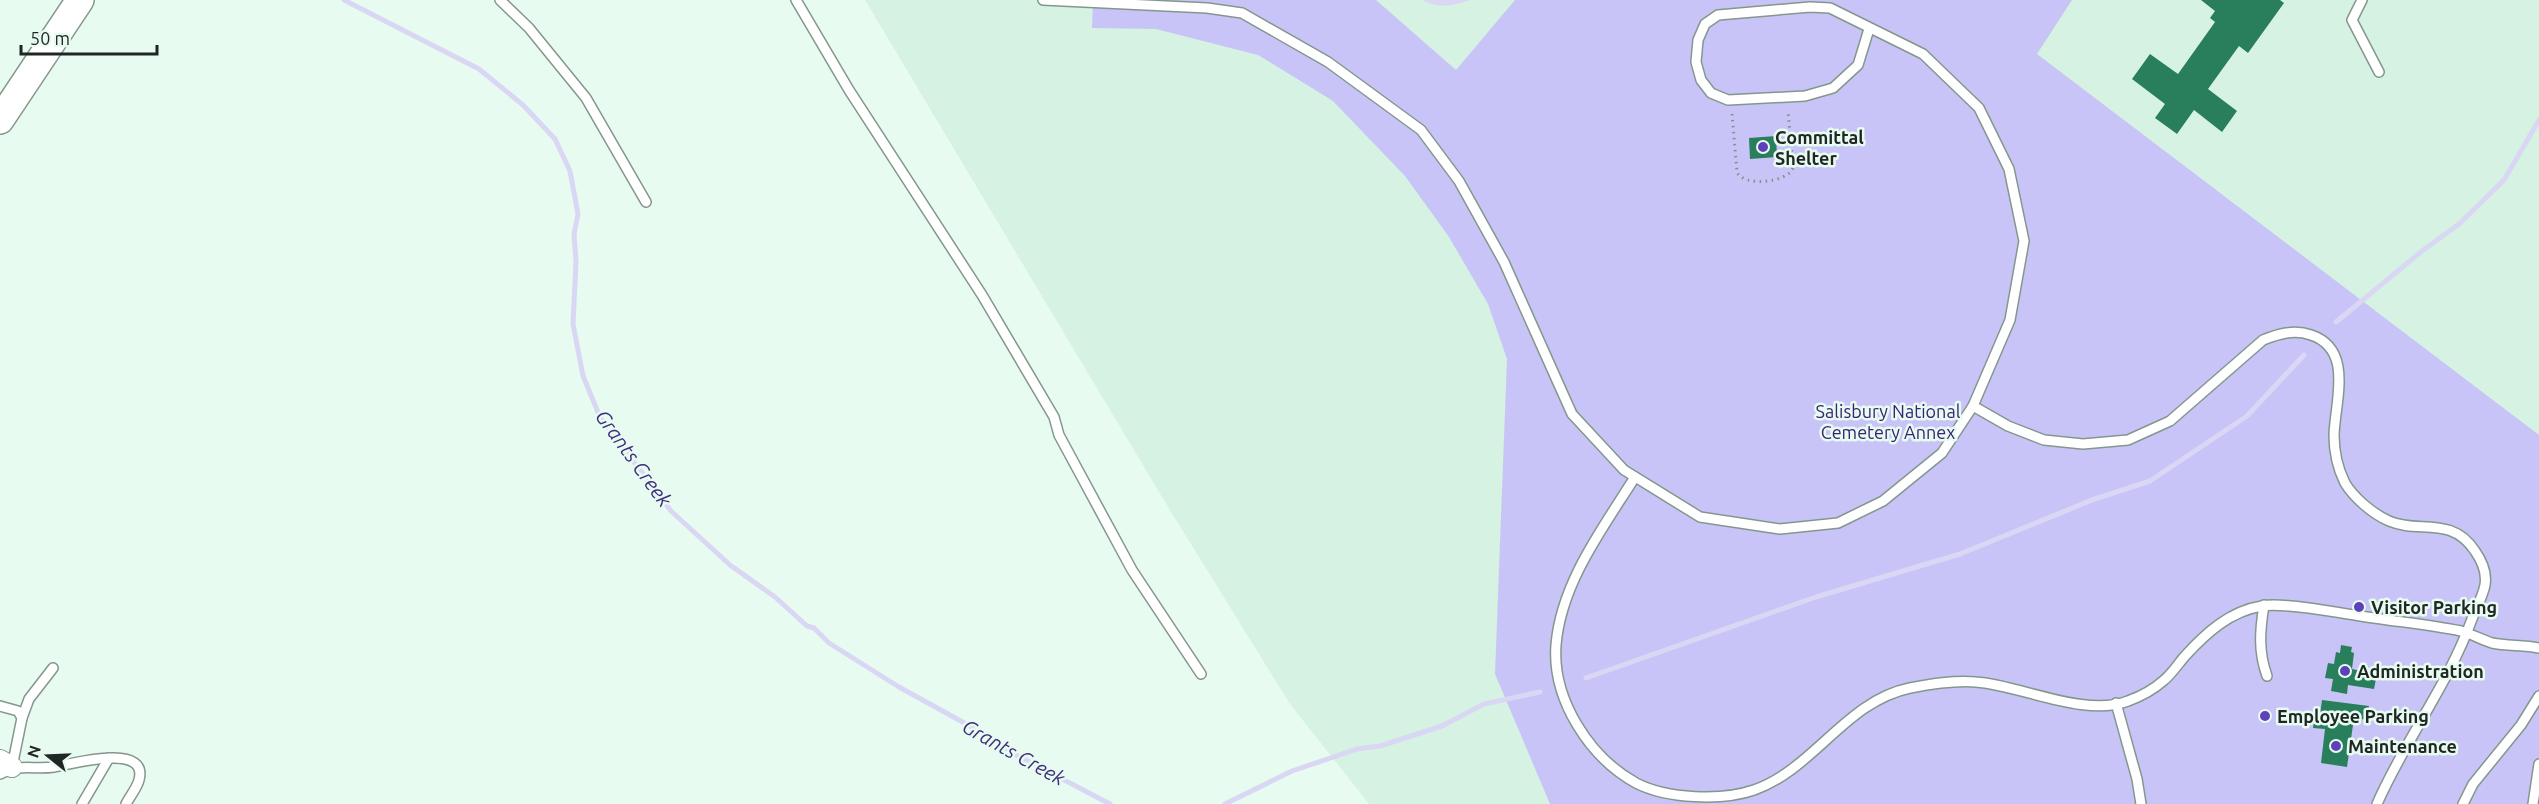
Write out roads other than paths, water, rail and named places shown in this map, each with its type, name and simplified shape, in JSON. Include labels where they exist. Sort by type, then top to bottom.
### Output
[{"type":"main road","points":[[0,120],[80,0]]},
{"type":"lane","points":[[500,0],[529,28],[585,98],[646,202]]},
{"type":"lane","points":[[796,0],[849,90],[982,295],[1054,417],[1059,435],[1132,570],[1201,675]]},
{"type":"lane","points":[[1043,0],[1207,8],[1242,13],[1328,63],[1421,130],[1460,181],[1504,262],[1572,414],[1624,470],[1700,517],[1780,530],[1838,523],[1883,501],[1942,453],[1973,406],[2010,320],[2024,241],[2009,170],[1979,108],[1923,54],[1830,8],[1809,3],[1756,5],[1718,15],[1705,24],[1698,40],[1696,62],[1701,80],[1711,93],[1731,100],[1805,96],[1833,88],[1858,65],[1869,29]]},
{"type":"lane","points":[[2362,0],[2352,20],[2379,72]]},
{"type":"lane","points":[[1973,406],[2008,426],[2044,440],[2084,444],[2128,440],[2170,422],[2263,340],[2279,333],[2304,333],[2330,346],[2340,369],[2334,434],[2336,461],[2346,484],[2365,506],[2390,522],[2440,528],[2460,535],[2483,562],[2485,585],[2467,632],[2441,690],[2394,765],[2377,804]]},
{"type":"lane","points":[[1635,477],[1596,540],[1565,598],[1556,645],[1558,678],[1575,723],[1604,759],[1637,783],[1673,795],[1712,797],[1752,791],[1788,774],[1839,728],[1876,701],[1904,689],[1939,683],[1978,682],[2060,700],[2099,705],[2126,702],[2163,681],[2199,640],[2224,621],[2241,612],[2264,605],[2325,610],[2467,632],[2493,643],[2539,648]]},
{"type":"lane","points":[[2264,605],[2259,636],[2261,659],[2267,676]]},
{"type":"lane","points":[[53,668],[29,699],[4,767],[47,768],[119,756],[126,758],[132,760],[138,767],[139,781],[126,804]]},
{"type":"lane","points":[[2463,804],[2473,784],[2521,725],[2539,696]]},
{"type":"lane","points":[[2116,704],[2137,779],[2141,804]]},
{"type":"lane","points":[[0,706],[18,711],[22,718]]},
{"type":"lane","points":[[82,804],[109,758]]},
{"type":"lane","points":[[2533,804],[2539,764]]},
{"type":"water","points":[[1422,0],[1470,0],[1446,6],[1434,5]]},
{"type":"waterway","name":"Grants Creek","points":[[344,0],[479,69],[523,105],[555,139],[570,171],[578,214],[574,234],[576,262],[573,324],[583,376],[600,417],[671,511],[730,565],[775,597],[829,643],[899,687],[988,736],[1005,749],[1110,804]]},
{"type":"waterway","points":[[2336,322],[2422,251],[2459,224],[2504,180],[2539,120]]},
{"type":"waterway","points":[[1586,678],[1816,597],[1960,554],[2092,500],[2150,481],[2247,416],[2304,355]]},
{"type":"waterway","points":[[1225,804],[1292,771],[1357,749],[1380,746],[1442,726],[1484,704],[1540,692]]},
{"type":"place","name":"Committal Shelter","points":[[1763,147]]},
{"type":"place","name":"Visitor Parking","points":[[2359,607]]},
{"type":"place","name":"Administration","points":[[2345,671]]},
{"type":"place","name":"Employee Parking","points":[[2265,716]]},
{"type":"place","name":"Maintenance","points":[[2336,746]]},
{"type":"park label","name":"Salisbury National Cemetery Annex","points":[[1888,421]]}]
